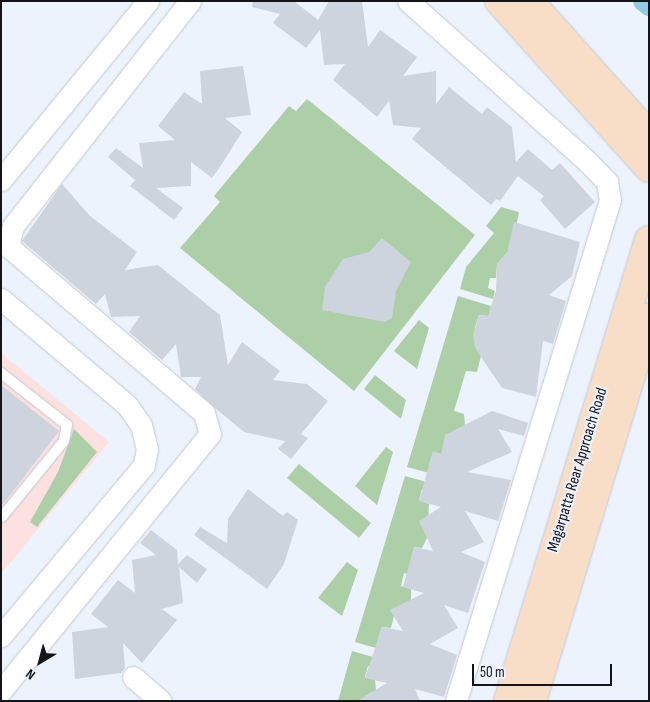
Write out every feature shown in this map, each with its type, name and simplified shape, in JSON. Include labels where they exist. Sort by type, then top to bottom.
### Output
[{"type":"street","points":[[1,180],[148,1]]},
{"type":"street","points":[[1,690],[210,434],[204,413],[8,246],[13,226],[129,74],[190,1]]},
{"type":"street","points":[[408,1],[588,162],[607,182],[610,200],[456,701]]},
{"type":"street","points":[[499,1],[649,168]]},
{"type":"street","points":[[529,1],[649,134]]},
{"type":"street","points":[[104,54],[129,74]]},
{"type":"street","name":"Magarpatta Rear Approach Road","points":[[508,701],[649,240]]},
{"type":"street","points":[[1,299],[127,405],[141,426],[147,449],[144,465],[1,636]]},
{"type":"street","name":"Magarpatta Rear Approach Road","points":[[532,701],[649,316]]},
{"type":"street","points":[[133,677],[161,701]]},
{"type":"lane","points":[[1,372],[67,425],[64,441],[1,518]]},
{"type":"shaded area","points":[[1,353],[109,442],[1,574]]},
{"type":"green space","points":[[307,99],[475,235],[354,391],[180,248],[220,202],[214,196],[289,106],[296,111]]},
{"type":"green space","points":[[501,207],[519,212],[512,247],[497,264],[496,278],[490,278],[488,288],[495,291],[493,299],[460,289],[466,267],[494,233],[486,226]]},
{"type":"green space","points":[[458,296],[491,306],[489,316],[479,315],[475,327],[481,356],[477,372],[466,371],[454,411],[464,414],[465,425],[441,454],[433,452],[429,465],[444,477],[407,467]]},
{"type":"green space","points":[[419,320],[429,328],[417,369],[394,351]]},
{"type":"green space","points":[[375,375],[406,400],[401,419],[364,389]]},
{"type":"green space","points":[[74,429],[97,452],[37,527],[30,522],[58,472]]},
{"type":"green space","points":[[386,447],[393,452],[377,505],[355,486]]},
{"type":"green space","points":[[299,464],[371,523],[359,538],[287,478]]},
{"type":"green space","points":[[405,476],[441,486],[422,489],[419,500],[429,504],[427,538],[422,548],[414,547],[413,576],[404,573],[401,586],[411,589],[411,600],[394,616],[391,628],[382,627],[378,639],[383,650],[355,642]]},
{"type":"green space","points":[[347,562],[358,570],[342,616],[318,598]]},
{"type":"green space","points":[[352,651],[380,659],[378,668],[368,666],[365,677],[375,680],[376,690],[365,696],[368,701],[338,701]]},
{"type":"building","points":[[253,1],[294,1],[318,20],[329,1],[362,1],[368,47],[380,30],[417,57],[403,76],[436,71],[436,104],[449,87],[482,114],[487,107],[512,127],[516,162],[528,149],[552,170],[560,163],[595,202],[565,229],[540,200],[544,196],[518,176],[500,201],[496,199],[491,205],[412,139],[421,128],[393,125],[389,101],[377,117],[333,80],[345,64],[324,65],[320,30],[306,48],[273,23],[280,14],[252,7]]},
{"type":"building","points":[[243,66],[251,115],[225,118],[242,132],[220,167],[212,178],[191,162],[191,186],[156,188],[183,208],[174,220],[130,186],[135,180],[108,157],[116,148],[143,168],[139,143],[175,140],[158,126],[184,92],[202,104],[200,71]]},
{"type":"building","points":[[62,184],[90,216],[137,252],[125,270],[158,265],[220,315],[228,365],[242,342],[280,371],[273,380],[307,384],[328,401],[301,434],[308,438],[291,459],[278,449],[285,441],[244,432],[215,408],[195,389],[201,377],[181,377],[176,344],[162,360],[129,332],[140,316],[111,317],[105,294],[96,304],[22,241]]},
{"type":"building","points":[[514,222],[580,242],[572,276],[549,295],[566,301],[553,344],[543,341],[536,397],[502,388],[475,348],[473,335],[479,315],[488,316],[496,291],[497,264],[507,253]]},
{"type":"building","points":[[382,238],[411,262],[396,291],[392,318],[385,322],[322,310],[325,287],[343,259],[369,252]]},
{"type":"building","points":[[1,385],[59,431],[1,507]]},
{"type":"building","points":[[492,411],[528,423],[524,436],[498,429],[512,452],[467,472],[511,480],[498,521],[465,511],[484,542],[461,552],[485,562],[468,613],[444,605],[458,628],[430,644],[457,655],[444,697],[415,689],[420,701],[357,701],[387,683],[365,678],[382,627],[403,631],[390,610],[424,593],[403,587],[414,547],[433,551],[419,521],[441,507],[419,501],[433,451],[441,454],[445,435]]},
{"type":"building","points":[[248,489],[283,516],[287,512],[298,520],[284,564],[267,589],[194,535],[200,527],[227,543],[228,519]]},
{"type":"building","points":[[151,530],[177,550],[178,564],[187,555],[207,569],[197,583],[179,567],[183,603],[162,609],[177,620],[142,663],[123,643],[125,668],[121,673],[75,679],[72,632],[108,627],[91,614],[118,580],[135,593],[132,560],[156,555],[140,543]]},
{"type":"waterway","points":[[643,1],[649,6]]}]
